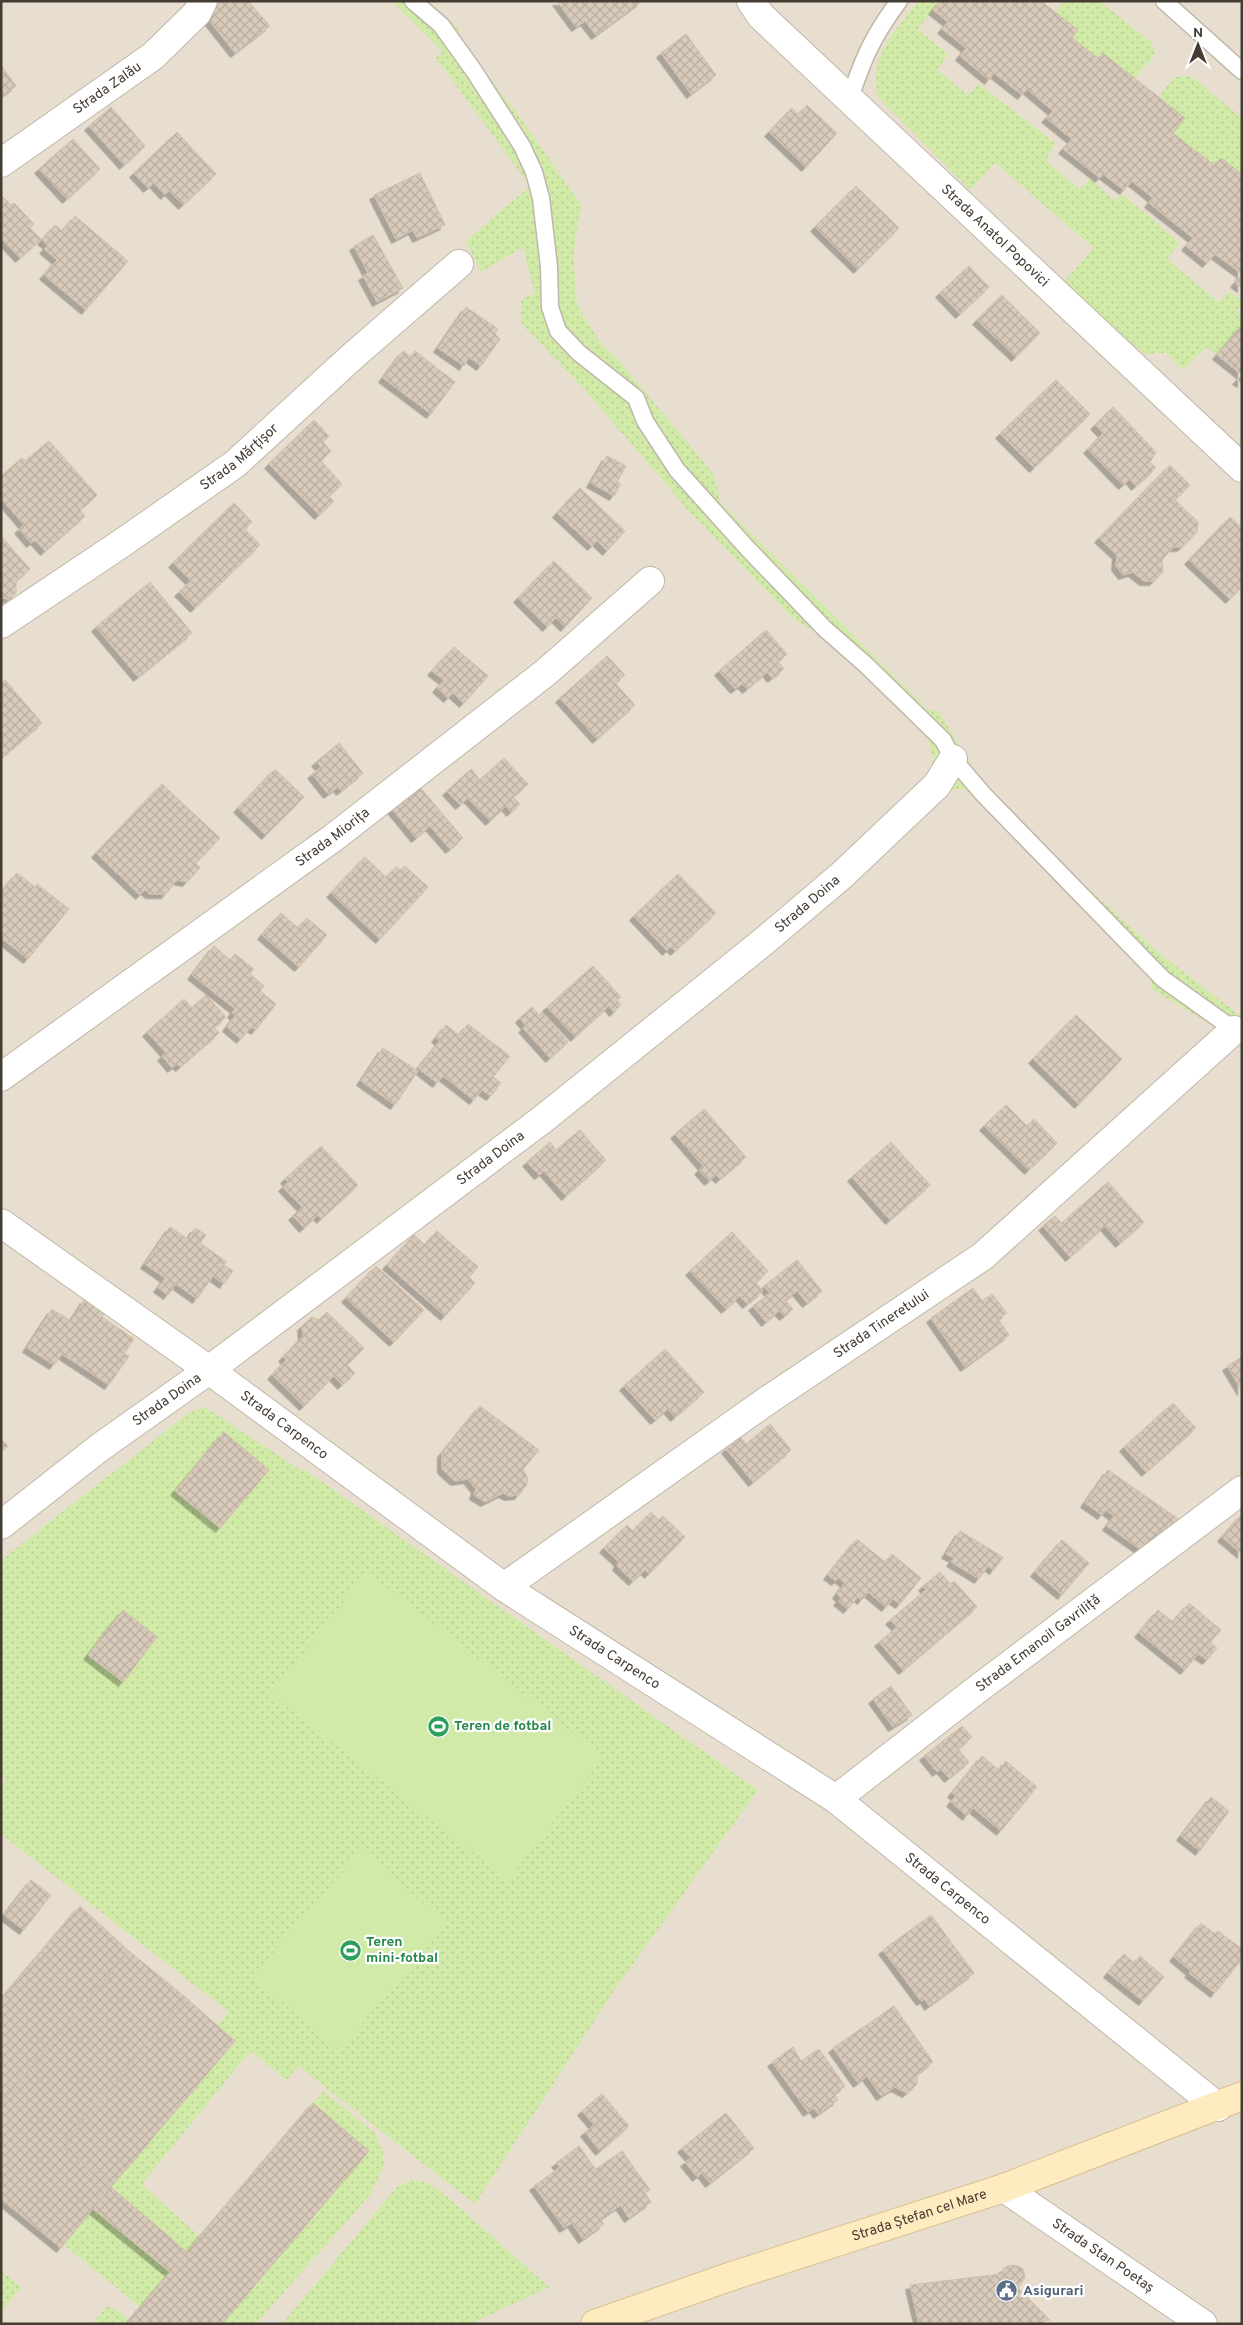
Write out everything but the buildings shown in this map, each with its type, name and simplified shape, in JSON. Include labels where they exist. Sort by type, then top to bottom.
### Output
[{"type":"main road","name":"Strada Ștefan cel Mare","points":[[595,2324],[641,2316],[1004,2188],[1230,2101]]},
{"type":"street","name":"Strada Zalău","points":[[1,163],[154,56],[197,13],[202,1]]},
{"type":"street","name":"Strada Anatol Popovici","points":[[752,1],[761,16],[849,102],[1242,468]]},
{"type":"street","name":"Strada Mărțișor","points":[[1,624],[235,464],[354,355],[459,264]]},
{"type":"street","name":"Strada Miorița","points":[[1,1077],[333,838],[538,679],[650,581]]},
{"type":"street","name":"Strada Doina","points":[[1,1525],[99,1448],[209,1370],[543,1119],[764,942],[842,875],[938,785],[953,759]]},
{"type":"street","name":"Strada Tineretului","points":[[504,1587],[768,1400],[983,1256],[1238,1033]]},
{"type":"street","name":"Strada Carpenco","points":[[1,1223],[209,1370],[504,1587],[836,1799],[1230,2101]]},
{"type":"street","name":"Strada Emanoil Gavriliță","points":[[836,1799],[975,1691],[1242,1490]]},
{"type":"street","name":"Strada Stan Poetaș","points":[[1004,2188],[1203,2324]]},
{"type":"lane","points":[[414,1],[440,26],[474,71],[522,146],[534,172],[541,198],[549,268],[550,307],[558,331],[579,353],[636,398],[645,421],[677,470],[748,549],[825,629],[866,665],[943,740],[953,759],[984,795],[1163,979],[1238,1033]]},
{"type":"lane","points":[[849,102],[863,58],[880,27],[899,1]]},
{"type":"lane","points":[[1164,1],[1242,71]]},
{"type":"shaded area","points":[[1,1],[1242,1],[1242,2324],[1,2324]]},
{"type":"green space","points":[[392,1],[429,1],[460,30],[460,39],[522,120],[581,205],[573,256],[577,304],[599,341],[621,363],[715,476],[720,502],[928,710],[938,711],[979,777],[1081,882],[1160,954],[1242,1017],[1242,1047],[1215,1035],[1213,1026],[1152,989],[1152,979],[965,789],[941,791],[911,831],[879,857],[929,774],[933,760],[928,738],[860,659],[794,619],[690,512],[583,388],[521,323],[521,300],[535,293],[523,247],[481,272],[466,241],[530,186],[436,58],[443,52]]},
{"type":"green space","points":[[919,1],[940,1],[918,29],[948,55],[937,70],[968,95],[979,84],[1055,143],[1046,161],[1079,189],[1090,179],[1115,201],[1122,194],[1180,243],[1167,259],[1218,302],[1230,292],[1242,301],[1242,306],[1236,311],[1242,317],[1242,325],[1217,355],[1206,347],[1183,370],[1166,353],[1145,354],[1062,284],[1094,248],[995,163],[970,190],[878,97],[876,77],[878,64],[886,44]]},
{"type":"green space","points":[[1064,1],[1099,1],[1151,42],[1156,54],[1135,79],[1103,53],[1099,59],[1072,38],[1078,30],[1055,12]]},
{"type":"green space","points":[[1191,76],[1242,118],[1242,174],[1221,158],[1214,165],[1173,133],[1185,118],[1158,98],[1174,77]]},
{"type":"green space","points":[[205,1407],[302,1471],[304,1469],[758,1790],[615,1989],[475,2204],[298,2066],[287,2080],[252,2052],[242,2061],[143,2183],[200,2237],[187,2252],[111,2187],[235,2042],[218,2026],[229,2012],[1,1834],[1,1786],[6,1779],[1,1775],[1,1560],[190,1412]]},
{"type":"green space","name":"Teren de fotbal","points":[[367,1572],[604,1757],[508,1880],[271,1694]]},
{"type":"green space","name":"Teren mini-fotbal","points":[[361,1850],[447,1923],[339,2050],[252,1977]]},
{"type":"green space","points":[[324,2091],[375,2133],[382,2148],[384,2166],[370,2195],[256,2324],[222,2324],[369,2151],[313,2103]]},
{"type":"green space","points":[[411,2180],[425,2182],[443,2193],[549,2287],[470,2324],[282,2324],[397,2187]]},
{"type":"green space","points":[[93,2209],[170,2272],[140,2307],[64,2245]]},
{"type":"green space","points":[[1,2271],[19,2285],[19,2290],[1,2312]]},
{"type":"green space","points":[[107,2306],[120,2312],[129,2321],[126,2324],[92,2324]]},
{"type":"place","name":"Teren de fotbal","points":[[438,1726]]},
{"type":"place","name":"Teren mini-fotbal","points":[[350,1950]]},
{"type":"place","name":"Asigurari","points":[[1007,2291]]}]
